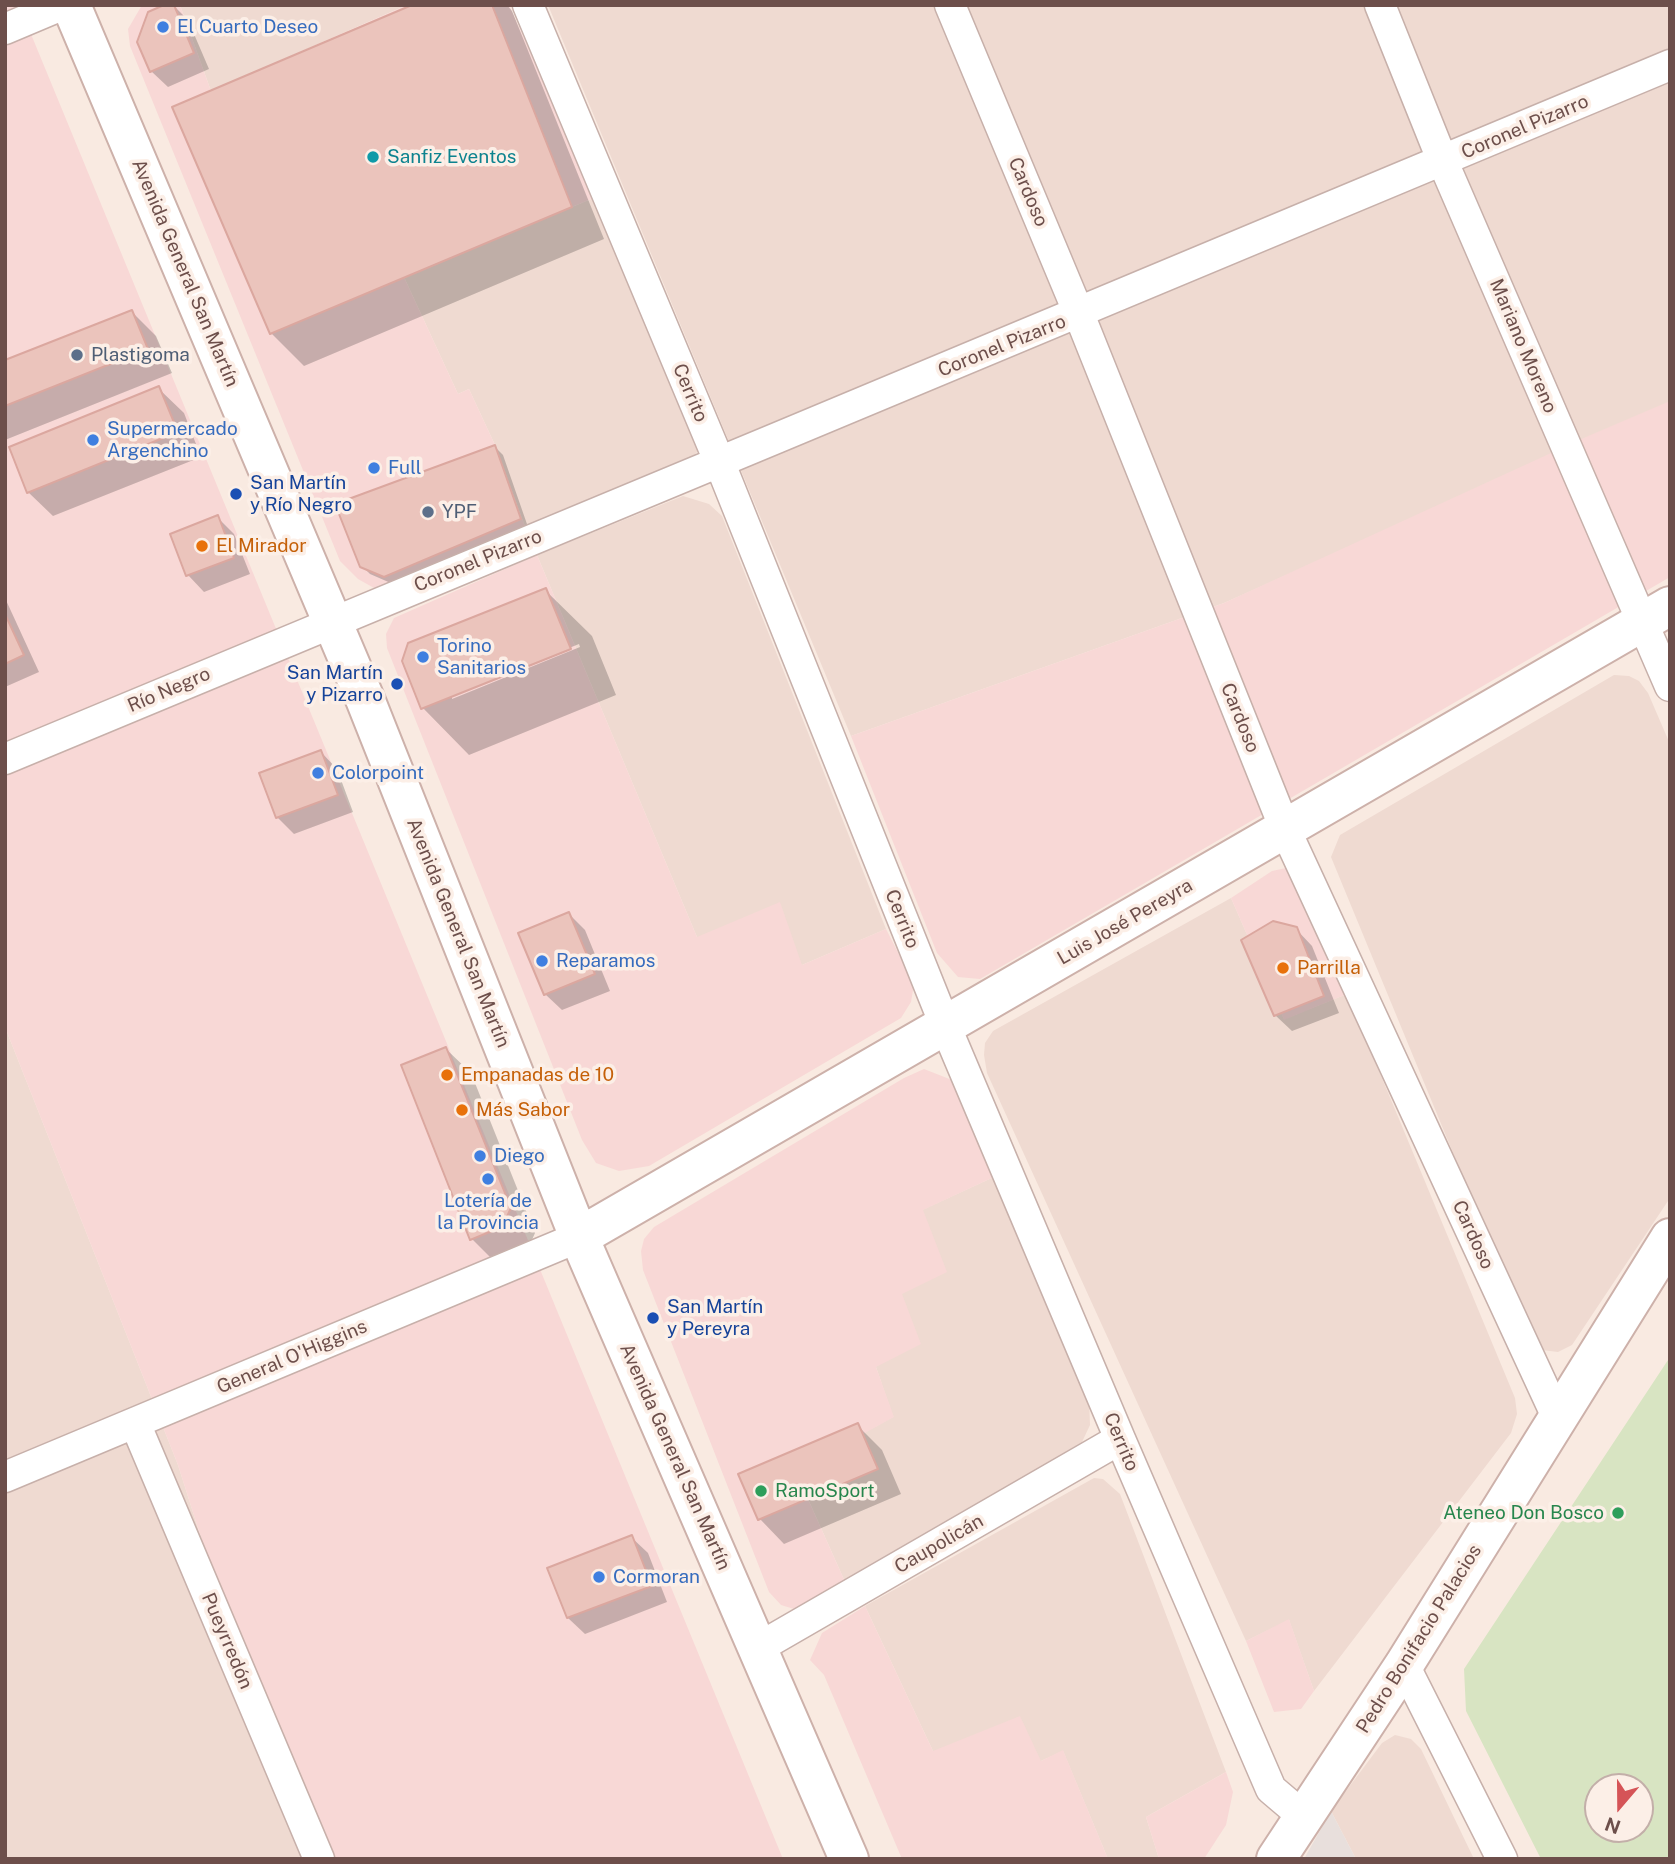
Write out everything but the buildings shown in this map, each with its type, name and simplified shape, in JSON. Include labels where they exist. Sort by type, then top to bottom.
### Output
[{"type":"main road","name":"Avenida General San Martín","points":[[71,5],[332,621],[579,1237],[849,1859]]},
{"type":"main road","name":"Luis José Pereyra","points":[[579,1237],[1656,614]]},
{"type":"main road","name":"Pedro Bonifacio Palacios","points":[[1276,1859],[1404,1665],[1670,1238]]},
{"type":"street","points":[[5,29],[62,5]]},
{"type":"street","name":"Cerrito","points":[[528,5],[719,461],[945,1026],[1120,1439],[1271,1789],[1304,1817]]},
{"type":"street","name":"Cardoso","points":[[950,5],[1079,314],[1285,829],[1558,1419]]},
{"type":"street","name":"Mariano Moreno","points":[[1380,5],[1443,162],[1656,614],[1670,686]]},
{"type":"street","name":"Coronel Pizarro","points":[[332,621],[1079,314],[1670,65]]},
{"type":"street","name":"Río Negro","points":[[5,759],[332,621]]},
{"type":"street","name":"General O'Higgins","points":[[5,1477],[579,1237]]},
{"type":"street","name":"Pueyrredón","points":[[135,1423],[319,1859]]},
{"type":"street","name":"Caupolicán","points":[[758,1648],[1120,1439]]},
{"type":"street","points":[[1404,1665],[1502,1859]]},
{"type":"shaded area","points":[[5,5],[19,5],[783,1859],[303,1859],[178,1465],[5,1027]]},
{"type":"shaded area","points":[[142,5],[180,5],[211,91],[407,5],[509,5],[596,197],[404,277],[458,394],[469,389],[495,445],[526,529],[389,585],[374,588],[358,579],[340,561],[130,46],[128,29]]},
{"type":"shaded area","points":[[180,5],[407,5],[211,91]]},
{"type":"shaded area","points":[[548,5],[1670,5],[1670,404],[1224,603],[851,736]]},
{"type":"shaded area","points":[[596,197],[700,439],[698,451],[690,460],[526,529],[495,445],[469,389],[458,394],[404,277]]},
{"type":"shaded area","points":[[1670,401],[1670,577],[980,979],[958,977],[937,953],[851,736],[1224,603]]},
{"type":"shaded area","points":[[683,496],[709,504],[722,516],[886,929],[802,965],[697,937],[537,555]]},
{"type":"shaded area","points":[[537,555],[697,937],[780,902],[802,965],[886,929],[914,984],[911,1002],[901,1018],[649,1166],[619,1171],[596,1163],[582,1140],[387,648],[386,634],[394,618]]},
{"type":"shaded area","points":[[1614,675],[1629,676],[1639,681],[1648,693],[1670,744],[1670,1198],[1572,1345],[1558,1352],[1542,1350],[1529,1337],[1331,857],[1340,835]]},
{"type":"shaded area","points":[[1286,868],[1296,871],[1347,994],[1284,1020],[1231,898],[1272,871]]},
{"type":"shaded area","points":[[1231,898],[1284,1019],[1347,994],[1515,1398],[1517,1414],[1511,1433],[1314,1691],[1289,1620],[1246,1641],[987,1073],[984,1055],[985,1043],[993,1031]]},
{"type":"shaded area","points":[[5,1027],[178,1465],[303,1859],[5,1859]]},
{"type":"shaded area","points":[[924,1069],[952,1080],[996,1176],[923,1210],[947,1272],[902,1294],[921,1344],[876,1367],[894,1417],[863,1434],[878,1469],[808,1499],[846,1584],[809,1608],[794,1609],[781,1605],[769,1592],[643,1270],[641,1251],[644,1239],[654,1227],[904,1078]]},
{"type":"shaded area","points":[[996,1176],[1089,1399],[1090,1425],[1082,1442],[846,1584],[808,1499],[878,1469],[862,1434],[893,1417],[876,1367],[902,1294],[922,1210]]},
{"type":"shaded area","points":[[1094,1478],[1103,1479],[1120,1494],[1226,1772],[1146,1817],[1159,1859],[1108,1859],[1063,1751],[1041,1761],[933,1751],[865,1606]]},
{"type":"shaded area","points":[[865,1606],[933,1751],[1020,1716],[1041,1761],[1063,1750],[1108,1859],[902,1859],[824,1675],[810,1660],[822,1633]]},
{"type":"shaded area","points":[[1289,1619],[1314,1691],[1301,1709],[1274,1712],[1246,1641]]},
{"type":"shaded area","points":[[1395,1735],[1411,1739],[1421,1749],[1474,1859],[1356,1859],[1331,1811],[1382,1743]]},
{"type":"shaded area","points":[[1226,1772],[1233,1792],[1226,1825],[1204,1859],[1159,1859],[1146,1817]]},
{"type":"shaded area","points":[[1331,1811],[1356,1859],[1304,1859]]},
{"type":"green space","name":"Ateneo Don Bosco","points":[[1670,1357],[1670,1859],[1541,1859],[1466,1711],[1464,1669]]},
{"type":"place","name":"El Cuarto Deseo","points":[[163,27]]},
{"type":"place","name":"Sanfiz Eventos","points":[[373,157]]},
{"type":"place","name":"Plastigoma","points":[[77,355]]},
{"type":"place","name":"Supermercado Argenchino","points":[[93,440]]},
{"type":"place","name":"Full","points":[[374,468]]},
{"type":"place","name":"San Martín y Río Negro","points":[[236,494]]},
{"type":"place","name":"YPF","points":[[428,512]]},
{"type":"place","name":"El Mirador","points":[[202,546]]},
{"type":"place","name":"Torino Sanitarios","points":[[423,657]]},
{"type":"place","name":"San Martín y Pizarro","points":[[397,684]]},
{"type":"place","name":"Colorpoint","points":[[318,773]]},
{"type":"place","name":"Reparamos","points":[[542,961]]},
{"type":"place","name":"Parrilla","points":[[1283,968]]},
{"type":"place","name":"Empanadas de 10","points":[[447,1075]]},
{"type":"place","name":"Más Sabor","points":[[462,1110]]},
{"type":"place","name":"Diego","points":[[480,1156]]},
{"type":"place","name":"Lotería de la Provincia","points":[[488,1179]]},
{"type":"place","name":"San Martín y Pereyra","points":[[653,1318]]},
{"type":"place","name":"RamoSport","points":[[761,1491]]},
{"type":"place","name":"Ateneo Don Bosco","points":[[1618,1513]]},
{"type":"place","name":"Cormoran","points":[[599,1577]]}]
